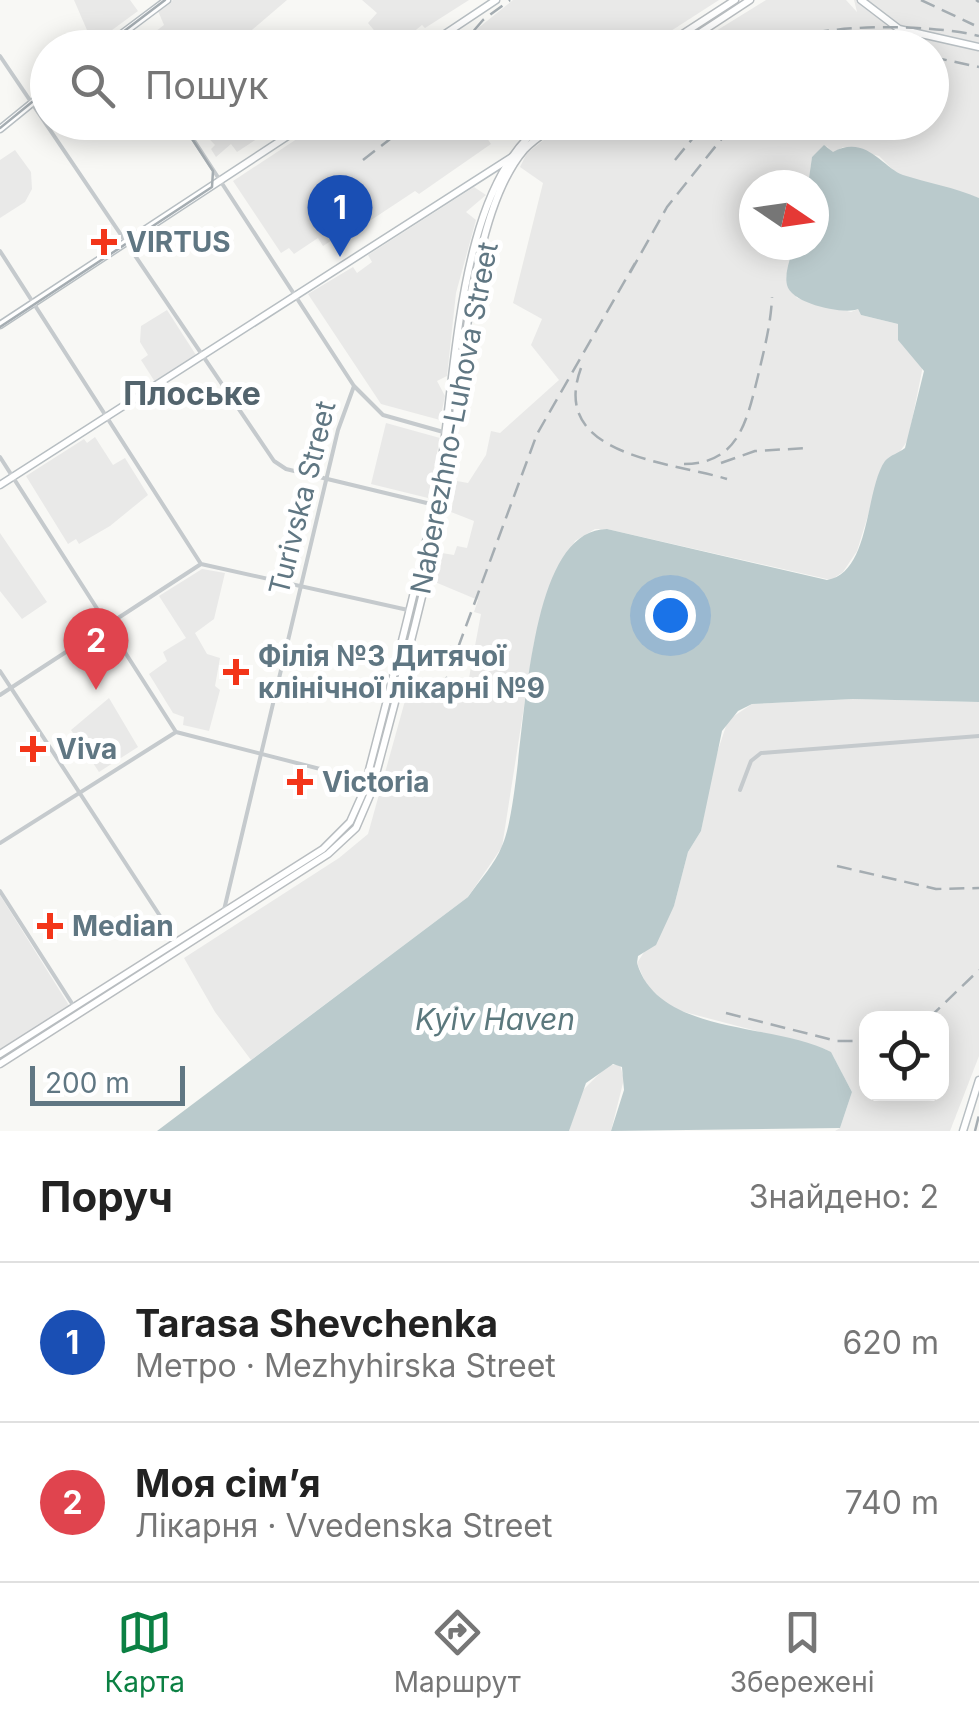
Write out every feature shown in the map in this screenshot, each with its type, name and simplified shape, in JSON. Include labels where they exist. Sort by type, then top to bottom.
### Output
[{"type":"main road","points":[[127,30],[167,0]]},
{"type":"main road","points":[[451,30],[496,0]]},
{"type":"main road","points":[[689,30],[735,0]]},
{"type":"main road","points":[[704,30],[750,0]]},
{"type":"main road","points":[[862,0],[896,27],[908,30]]},
{"type":"main road","points":[[949,40],[979,47]]},
{"type":"main road","points":[[0,128],[30,103]]},
{"type":"main road","points":[[0,325],[282,140]]},
{"type":"main road","points":[[509,159],[528,140]]},
{"type":"main road","points":[[0,485],[537,140]]},
{"type":"main road","name":"Naberezhno-Luhova Street","points":[[225,916],[338,836],[356,812],[370,782],[452,435],[476,273],[502,193],[525,149]]},
{"type":"main road","name":"Naberezhno-Luhova Street","points":[[370,782],[452,435],[463,297],[483,223],[509,159]]},
{"type":"main road","points":[[0,1054],[225,916]]},
{"type":"main road","points":[[0,1064],[225,916]]},
{"type":"main road","points":[[963,1131],[979,1080]]},
{"type":"street","points":[[0,56],[30,101]]},
{"type":"street","points":[[57,140],[274,461],[326,479],[435,505]]},
{"type":"street","points":[[194,140],[354,386],[383,416],[452,435]]},
{"type":"street","points":[[0,250],[201,564]]},
{"type":"street","name":"Turivska Street","points":[[225,916],[300,585],[347,395],[354,386]]},
{"type":"street","points":[[0,456],[176,732],[370,782]]},
{"type":"street","points":[[0,695],[201,564],[409,610]]},
{"type":"street","points":[[0,671],[177,942]]},
{"type":"street","points":[[0,843],[176,732]]},
{"type":"street","points":[[740,790],[751,761],[761,753],[979,736]]},
{"type":"street","points":[[0,891],[75,1007]]},
{"type":"shaded area","points":[[74,0],[130,0],[138,11],[112,30],[87,30]]},
{"type":"shaded area","points":[[173,0],[287,0],[252,30],[157,30],[164,25],[158,11]]},
{"type":"shaded area","points":[[362,0],[469,0],[416,30],[374,30],[368,23],[377,13]]},
{"type":"shaded area","points":[[513,0],[719,0],[672,30],[477,29]]},
{"type":"shaded area","points":[[766,0],[846,0],[857,12],[854,0],[979,0],[979,198],[897,174],[879,156],[843,147],[833,153],[827,146],[812,157],[810,170],[739,170],[739,260],[790,260],[786,278],[797,298],[851,312],[858,309],[861,315],[898,324],[898,337],[923,366],[908,440],[878,483],[857,551],[843,572],[831,580],[607,529],[595,529],[575,541],[552,586],[534,643],[502,847],[468,897],[251,1060],[215,1012],[184,958],[339,858],[368,834],[408,690],[465,699],[481,614],[474,612],[478,600],[435,582],[442,553],[454,555],[457,546],[467,548],[474,521],[451,512],[457,481],[468,483],[486,455],[491,431],[500,433],[559,380],[531,345],[542,319],[513,303],[543,183],[520,167],[527,153],[544,140],[949,140],[949,30],[717,30]]},
{"type":"shaded area","points":[[210,140],[255,140],[237,152],[231,144],[216,157],[211,149],[215,145]]},
{"type":"shaded area","points":[[295,140],[488,140],[491,144],[419,194],[415,191],[356,230],[353,227],[323,246],[318,238],[294,254],[289,248],[281,253],[233,181]]},
{"type":"shaded area","points":[[15,150],[31,172],[32,189],[25,202],[0,218],[0,160]]},
{"type":"shaded area","points":[[474,187],[486,195],[466,212],[476,220],[456,293],[447,376],[437,381],[445,396],[440,420],[381,404],[308,294],[353,267],[357,273],[372,262],[368,255]]},
{"type":"shaded area","points":[[167,310],[196,355],[155,382],[141,360],[148,355],[140,342],[141,326]]},
{"type":"shaded area","points":[[386,423],[440,438],[428,498],[371,484]]},
{"type":"shaded area","points":[[95,437],[113,465],[125,458],[148,495],[110,526],[79,544],[76,539],[68,544],[26,476],[84,439],[87,443]]},
{"type":"shaded area","points":[[0,533],[47,602],[22,619],[0,591]]},
{"type":"shaded area","points":[[202,569],[225,573],[214,619],[195,633],[207,654],[220,658],[215,686],[220,690],[209,731],[183,725],[184,717],[173,713],[149,674],[167,661],[163,652],[186,638],[159,596]]},
{"type":"shaded area","points":[[109,698],[138,747],[99,772],[71,730]]},
{"type":"shaded area","points":[[853,699],[979,702],[979,1056],[950,1131],[835,1131],[840,1128],[852,1092],[833,1056],[825,1049],[673,1009],[647,986],[637,963],[674,906],[688,852],[701,831],[712,768],[728,720],[752,704]]},
{"type":"shaded area","points":[[0,895],[70,1007],[0,1049]]},
{"type":"shaded area","points":[[608,1065],[620,1065],[624,1079],[611,1131],[569,1131],[581,1092]]},
{"type":"water","name":"Kyiv Haven","points":[[824,145],[833,152],[855,147],[873,154],[903,175],[979,198],[979,702],[853,699],[752,704],[738,711],[722,731],[701,831],[688,852],[674,906],[656,945],[638,956],[637,963],[649,987],[668,1003],[693,1015],[831,1052],[852,1092],[840,1128],[611,1131],[624,1090],[622,1067],[613,1064],[586,1083],[569,1131],[157,1131],[468,897],[486,872],[502,846],[510,815],[540,614],[556,571],[577,540],[607,529],[827,580],[841,574],[852,562],[885,461],[905,448],[924,371],[898,340],[898,324],[861,315],[858,309],[831,309],[808,303],[787,285],[790,260],[829,260],[829,170],[810,170],[812,157]]},
{"type":"tram line","points":[[126,30],[165,0]]},
{"type":"tram line","points":[[0,128],[30,104]]},
{"type":"tram line","points":[[0,327],[212,187],[213,171],[193,140]]},
{"type":"railway","points":[[474,30],[510,0]]},
{"type":"railway","points":[[921,0],[974,25]]},
{"type":"railway","points":[[835,30],[941,30]]},
{"type":"railway","points":[[949,31],[979,36]]},
{"type":"railway","points":[[949,61],[979,67]]},
{"type":"railway","points":[[363,160],[389,140]]},
{"type":"railway","points":[[675,160],[691,140]]},
{"type":"railway","points":[[630,273],[667,207],[721,140]]},
{"type":"railway","points":[[442,691],[537,434],[635,263]]},
{"type":"railway","points":[[684,464],[717,456],[738,437],[758,376],[772,297]]},
{"type":"railway","points":[[581,368],[576,398],[582,421],[598,438],[648,460],[727,479]]},
{"type":"railway","points":[[721,463],[755,451],[808,448]]},
{"type":"railway","points":[[837,866],[936,889],[979,888]]},
{"type":"railway","points":[[936,1011],[979,970]]},
{"type":"railway","points":[[726,1013],[837,1041],[859,1041]]},
{"type":"railway","points":[[975,1131],[979,1115]]},
{"type":"place","name":"VIRTUS","points":[[104,242]]},
{"type":"place","name":"Tarasa Shevchenka","points":[[340,257]]},
{"type":"place","name":"Філія №3 Дитячої клінічної лікарні №9","points":[[236,672]]},
{"type":"place","name":"Моя сім’я","points":[[96,690]]},
{"type":"place","name":"Viva","points":[[33,749]]},
{"type":"place","name":"Victoria","points":[[300,782]]},
{"type":"place","name":"Median","points":[[50,926]]},
{"type":"district","name":"Плоське","points":[[192,393]]}]
